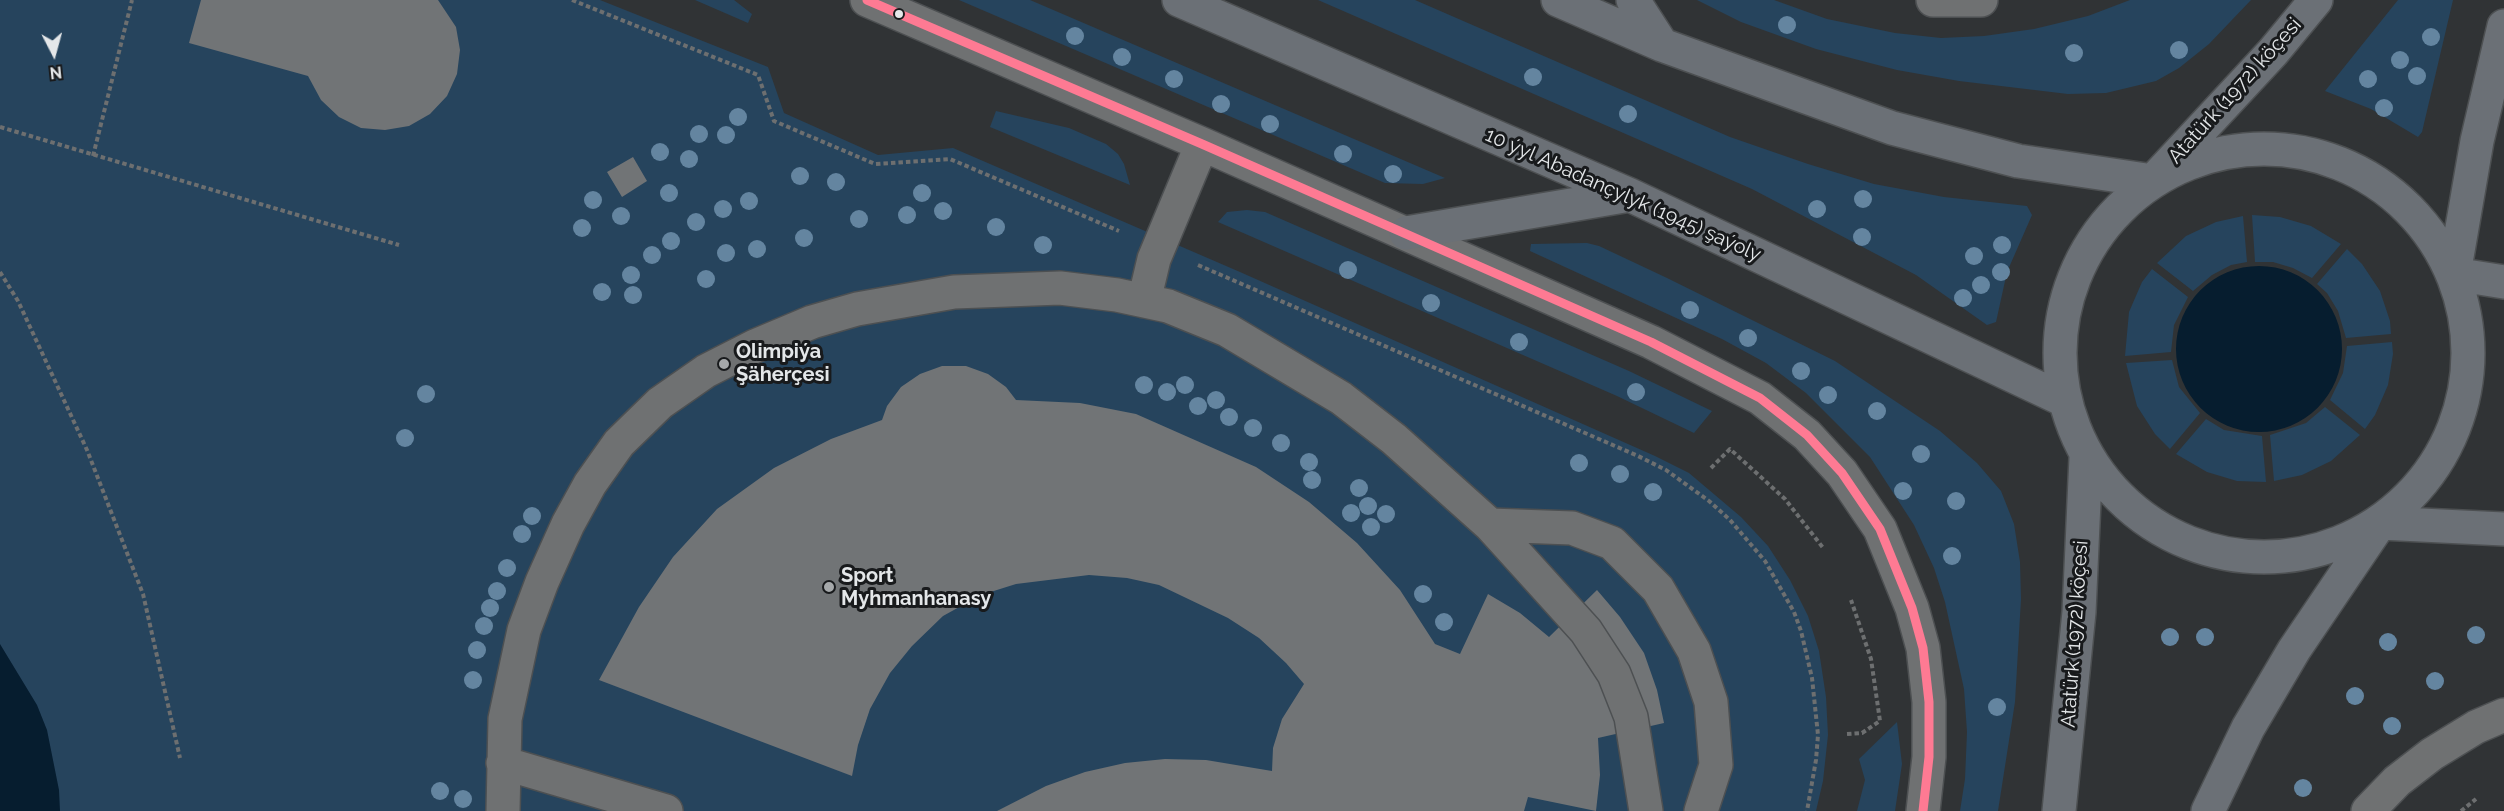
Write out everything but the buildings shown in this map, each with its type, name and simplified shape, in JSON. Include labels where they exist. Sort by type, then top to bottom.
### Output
[{"type":"main road","name":"10 ýyl Abadançylyk (1945) şaýoly","points":[[1179,0],[1630,195],[2062,399]]},
{"type":"main road","points":[[1558,0],[1662,45],[1892,128],[2018,161],[2153,180]]},
{"type":"main road","points":[[1633,0],[1662,45]]},
{"type":"main road","name":"Atatürk (1972) köçesi","points":[[2153,180],[2272,52],[2316,0]]},
{"type":"main road","points":[[2454,274],[2477,141],[2504,26]]},
{"type":"main road","points":[[2208,811],[2248,728],[2294,650],[2380,523],[2422,485],[2452,437],[2468,383],[2468,327],[2454,274],[2415,213],[2358,171],[2290,149],[2219,153],[2153,180],[2105,222],[2073,275],[2058,336],[2062,399],[2086,457],[2129,509],[2186,544],[2252,558],[2319,551],[2380,523],[2504,530]]},
{"type":"main road","points":[[1406,233],[1630,195]]},
{"type":"main road","points":[[2454,274],[2504,282]]},
{"type":"main road","name":"Atatürk (1972) köçesi","points":[[2059,811],[2079,612],[2086,457]]},
{"type":"street","points":[[867,0],[1202,144],[1651,342],[1760,398],[1807,435],[1842,473],[1880,529],[1912,608],[1923,648],[1929,702],[1929,746],[1923,811]]},
{"type":"street","points":[[1932,0],[1981,0]]},
{"type":"street","points":[[1144,301],[1154,259],[1202,144]]},
{"type":"street","points":[[503,811],[505,719],[525,630],[542,582],[568,524],[590,484],[619,443],[660,403],[706,371],[755,346],[812,322],[857,309],[935,295],[1060,288],[1168,306],[1227,330],[1341,398],[1394,439],[1490,525],[1587,631],[1614,674],[1631,717],[1646,811]]},
{"type":"street","points":[[1490,525],[1572,528],[1612,543],[1658,589],[1694,651],[1711,702],[1716,765],[1701,811]]},
{"type":"street","points":[[2368,811],[2397,781],[2432,754],[2476,728],[2504,715]]},
{"type":"street","points":[[503,763],[666,811]]},
{"type":"path","points":[[93,156],[132,0]]},
{"type":"path","points":[[0,127],[399,245]]},
{"type":"path","points":[[0,272],[18,301],[87,450],[143,594],[180,758]]},
{"type":"path","points":[[1711,468],[1730,449],[1785,499],[1824,549]]},
{"type":"path","points":[[1847,734],[1862,733],[1880,721],[1871,659],[1851,600]]},
{"type":"path","points":[[2461,811],[2476,800]]},
{"type":"shaded area","name":"Olimpiýa Şäherçesi","points":[[0,0],[600,0],[768,67],[784,113],[878,155],[953,148],[1655,456],[1689,473],[1741,517],[1768,546],[1790,580],[1808,616],[1819,651],[1826,697],[1828,735],[1823,781],[1816,811],[0,811]]},
{"type":"shaded area","points":[[695,0],[734,0],[752,14],[748,23]]},
{"type":"shaded area","points":[[959,0],[1030,0],[1445,178],[1423,184],[1385,183]]},
{"type":"shaded area","points":[[1318,0],[1415,0],[1730,137],[1808,164],[1874,184],[1944,197],[2027,206],[2032,215],[2007,272],[1996,322],[1987,325],[1916,275],[1752,189]]},
{"type":"shaded area","points":[[1697,0],[1774,0],[1827,19],[1895,33],[1941,38],[1984,36],[2034,29],[2088,16],[2130,0],[2251,0],[2209,44],[2179,68],[2156,81],[2106,93],[2068,94],[1959,81],[1897,70],[1816,49],[1741,22]]},
{"type":"shaded area","points":[[2398,0],[2453,0],[2422,132],[2418,137],[2371,109],[2325,91]]},
{"type":"shaded area","points":[[996,111],[1069,128],[1106,144],[1118,154],[1124,164],[1130,185],[990,127]]},
{"type":"shaded area","points":[[1247,210],[1265,212],[1629,371],[1712,411],[1694,433],[1617,396],[1218,222],[1227,212]]},
{"type":"shaded area","points":[[2252,215],[2280,217],[2311,226],[2341,244],[2312,278],[2293,268],[2273,262],[2255,262]]},
{"type":"shaded area","points":[[2243,216],[2247,262],[2231,265],[2212,275],[2193,291],[2157,263],[2186,236],[2216,222]]},
{"type":"shaded area","points":[[1587,243],[1599,246],[1667,278],[1835,361],[1940,431],[1977,463],[2001,491],[2014,524],[2020,562],[2021,599],[2015,702],[1998,811],[1960,811],[1965,779],[1967,732],[1964,689],[1945,602],[1934,568],[1914,525],[1870,457],[1806,393],[1766,363],[1722,339],[1530,251],[1531,244]]},
{"type":"shaded area","points":[[2347,249],[2362,264],[2380,291],[2390,321],[2391,334],[2346,338],[2338,311],[2327,293],[2317,284]]},
{"type":"shaded area","points":[[2259,266],[2291,272],[2318,290],[2336,317],[2342,349],[2336,381],[2318,408],[2291,426],[2259,432],[2227,426],[2200,408],[2182,381],[2176,349],[2182,317],[2200,290],[2227,272]]},
{"type":"shaded area","points":[[2152,269],[2188,297],[2174,325],[2171,352],[2125,356],[2129,312],[2142,282]]},
{"type":"shaded area","points":[[2392,342],[2393,354],[2388,385],[2375,415],[2365,429],[2330,400],[2343,373],[2347,346]]},
{"type":"shaded area","points":[[2172,360],[2179,387],[2200,413],[2170,449],[2155,434],[2137,406],[2126,363]]},
{"type":"shaded area","points":[[2325,407],[2360,435],[2331,461],[2302,475],[2274,481],[2270,435],[2306,423]]},
{"type":"shaded area","points":[[2206,419],[2224,430],[2262,436],[2266,482],[2237,481],[2207,472],[2176,454]]},
{"type":"shaded area","points":[[0,644],[37,705],[47,730],[59,790],[60,811],[0,811]]},
{"type":"shaded area","points":[[1897,722],[1902,764],[1895,811],[1857,811],[1865,780],[1859,759]]},
{"type":"transit line","points":[[867,0],[1202,144],[1651,342],[1760,398],[1807,435],[1842,473],[1880,529],[1912,608],[1923,648],[1929,702],[1929,757],[1923,811]]},
{"type":"place","name":"Olimpiýa Şäherçesi","points":[[724,364]]},
{"type":"place","name":"Sport Myhmanhanasy","points":[[829,587]]}]
